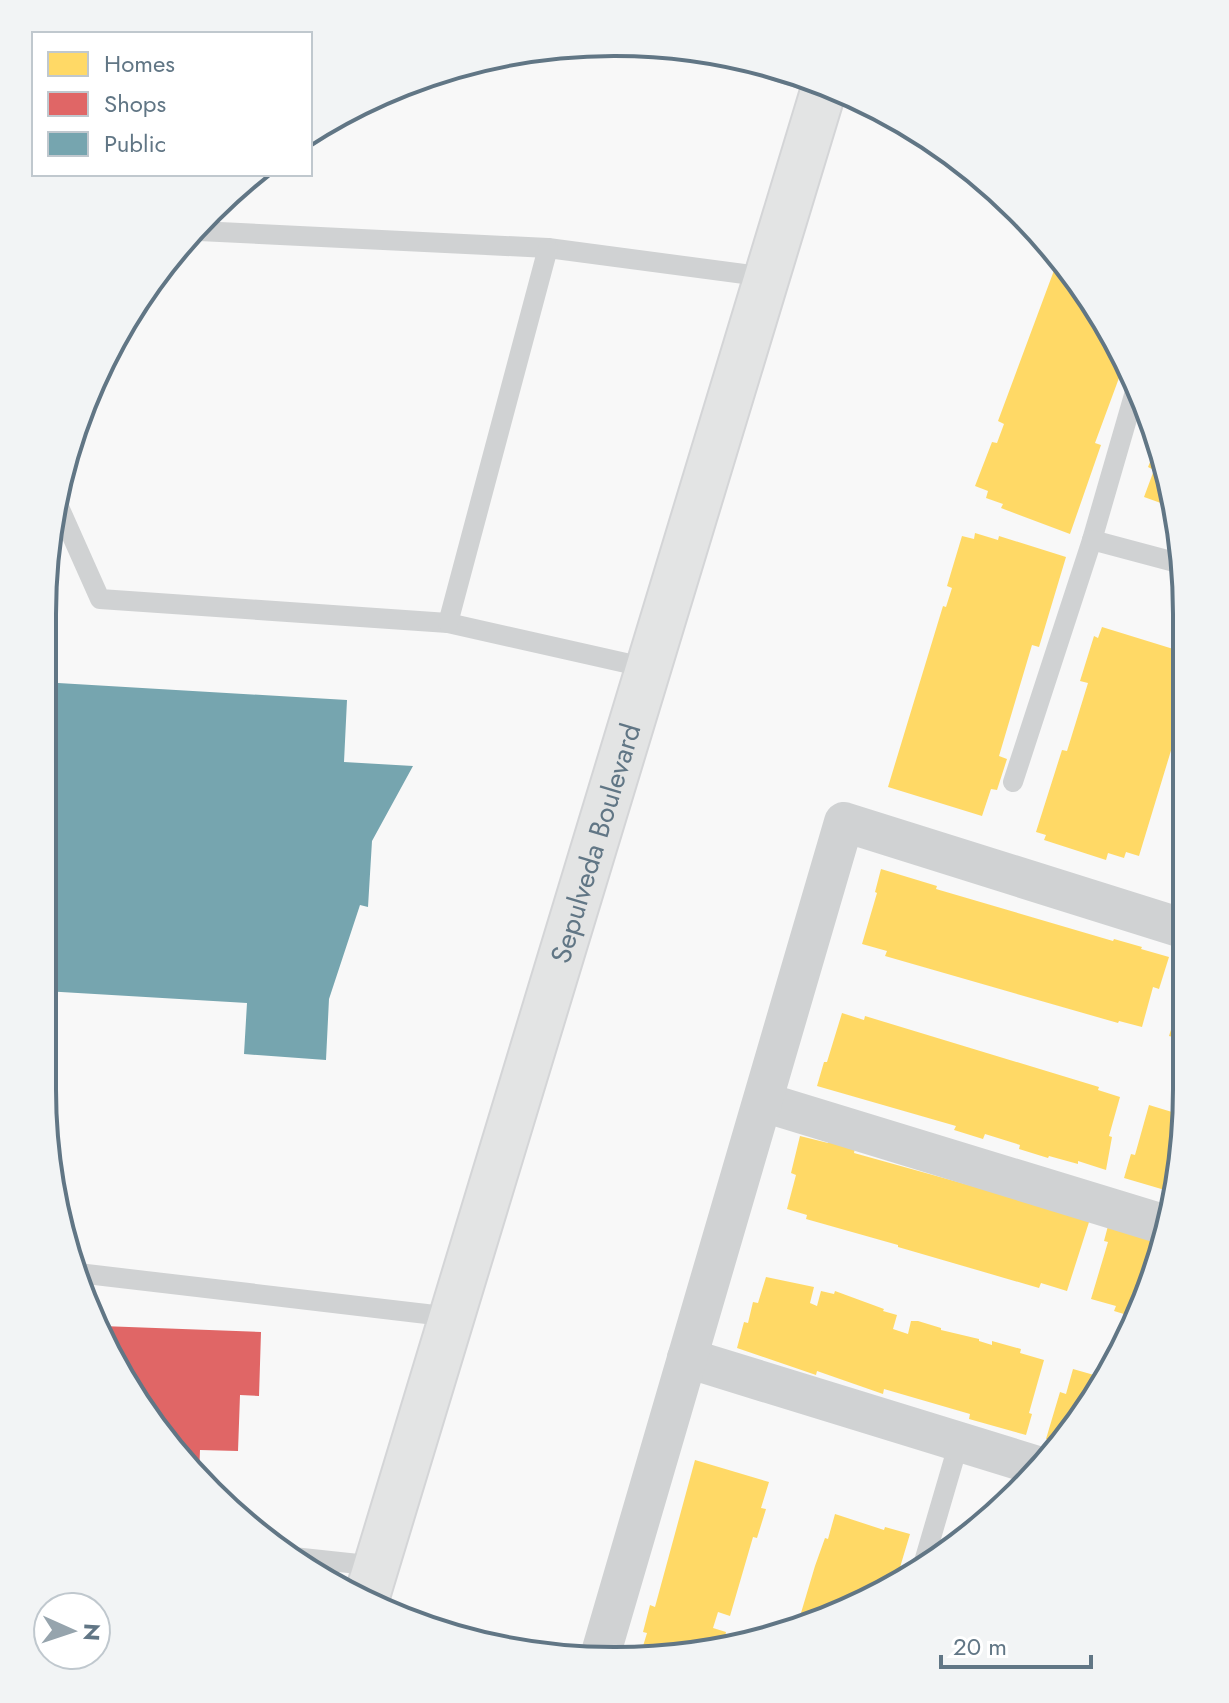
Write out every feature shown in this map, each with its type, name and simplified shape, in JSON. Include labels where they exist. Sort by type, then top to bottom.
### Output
[{"type":"main road","name":"Sepulveda Boulevard","points":[[371,1584],[822,97]]},
{"type":"street","points":[[603,1647],[844,822],[1173,925]]},
{"type":"street","points":[[763,1102],[1156,1222]]},
{"type":"street","points":[[687,1358],[1028,1463]]},
{"type":"lane","points":[[209,231],[548,248],[767,277]]},
{"type":"lane","points":[[448,623],[548,248]]},
{"type":"lane","points":[[1013,782],[1092,540],[1131,404]]},
{"type":"lane","points":[[65,520],[100,599],[448,623],[648,668]]},
{"type":"lane","points":[[1092,540],[1170,561]]},
{"type":"lane","points":[[88,1274],[452,1317]]},
{"type":"lane","points":[[927,1552],[959,1442]]},
{"type":"lane","points":[[333,1571],[371,1584]]},
{"type":"building: Homes","points":[[1054,270],[1098,335],[1119,377],[1095,443],[1101,445],[1070,534],[1001,508],[1003,504],[986,498],[988,491],[975,486],[992,442],[997,443],[1004,424],[998,421]]},
{"type":"building: Homes","points":[[1154,470],[1161,503],[1144,497]]},
{"type":"building: Homes","points":[[975,533],[998,540],[999,536],[1066,557],[1039,647],[1032,645],[999,756],[1007,759],[997,790],[991,789],[982,816],[888,787],[943,606],[946,607],[952,588],[947,586],[962,536],[974,539]]},
{"type":"building: Homes","points":[[1102,627],[1173,649],[1173,744],[1139,856],[1126,852],[1124,858],[1108,853],[1106,860],[1044,840],[1046,835],[1036,832],[1062,750],[1067,751],[1088,683],[1080,681],[1094,636],[1098,638]]},
{"type":"building: Homes","points":[[881,869],[937,886],[936,889],[1169,957],[1159,989],[1153,987],[1142,1027],[1118,1023],[885,956],[887,951],[862,944]]},
{"type":"building: Homes","points":[[842,1013],[864,1020],[865,1016],[1099,1087],[1098,1090],[1120,1097],[1109,1136],[1112,1137],[1106,1170],[1078,1161],[1078,1164],[1048,1158],[985,1134],[983,1139],[954,1130],[956,1126],[817,1086]]},
{"type":"building: Homes","points":[[1149,1105],[1172,1110],[1163,1190],[1124,1178],[1131,1154],[1135,1155]]},
{"type":"building: Homes","points":[[800,1136],[855,1148],[854,1153],[1090,1219],[1067,1291],[1041,1283],[1039,1288],[898,1247],[806,1219],[807,1215],[787,1209],[796,1175],[791,1173]]},
{"type":"building: Homes","points":[[1108,1226],[1152,1238],[1125,1314],[1114,1311],[1116,1306],[1091,1299],[1108,1242],[1104,1241]]},
{"type":"building: Homes","points":[[766,1277],[814,1287],[810,1303],[817,1306],[821,1291],[834,1294],[835,1291],[884,1309],[897,1315],[893,1329],[908,1334],[911,1321],[918,1321],[992,1345],[992,1341],[1021,1349],[1020,1353],[1044,1360],[1026,1435],[969,1419],[970,1414],[884,1389],[883,1394],[737,1348],[744,1322],[748,1323],[753,1302],[758,1303]]},
{"type":"building: Homes","points":[[1073,1369],[1094,1375],[1058,1428],[1046,1439],[1060,1392],[1066,1394]]},
{"type":"building: Homes","points":[[695,1460],[769,1482],[761,1508],[766,1509],[757,1538],[753,1537],[730,1616],[718,1612],[713,1628],[726,1632],[725,1636],[643,1646],[650,1605],[655,1607]]},
{"type":"building: Homes","points":[[835,1514],[884,1530],[885,1527],[910,1534],[900,1569],[862,1589],[801,1615],[825,1538],[828,1539]]},
{"type":"building: Shops","points":[[110,1326],[261,1332],[259,1396],[240,1395],[238,1451],[200,1450],[200,1462],[150,1399]]},
{"type":"building: Public","points":[[58,683],[347,700],[344,762],[413,766],[372,841],[368,907],[360,905],[329,999],[326,1060],[244,1054],[247,1003],[56,992]]}]
